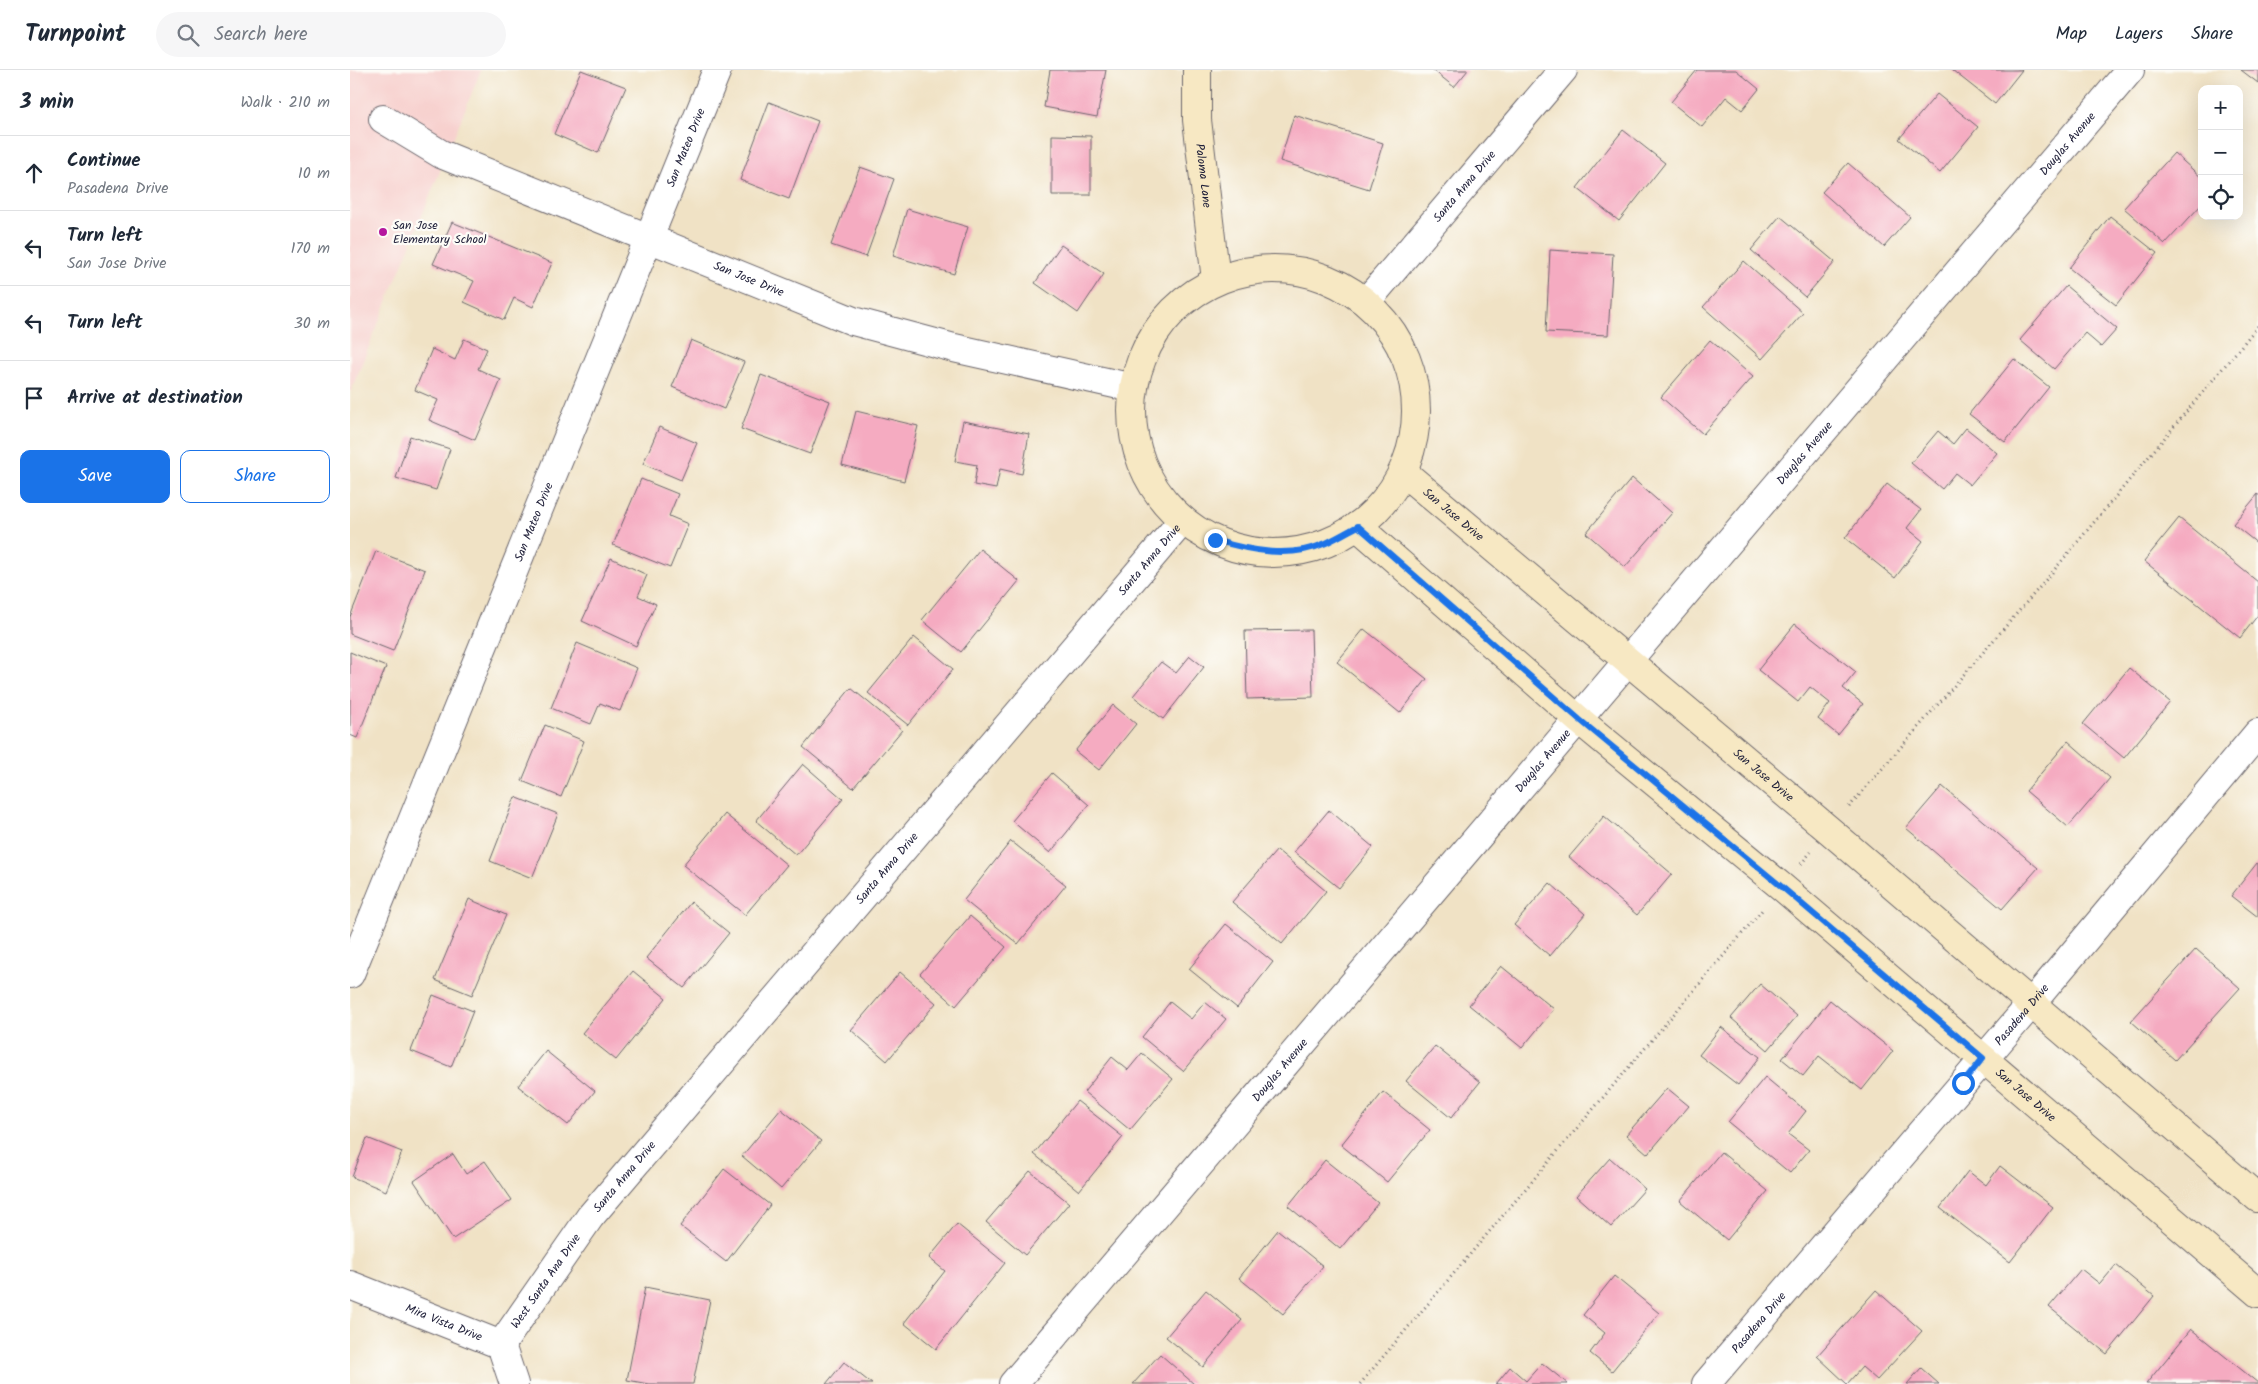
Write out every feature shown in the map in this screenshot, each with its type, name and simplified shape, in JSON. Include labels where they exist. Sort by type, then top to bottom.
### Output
[{"type":"street","name":"San Mateo Drive","points":[[350,974],[717,70]]},
{"type":"street","name":"Paloma Lane","points":[[1197,70],[1197,120],[1216,280]]},
{"type":"street","name":"Santa Anna Drive","points":[[1366,302],[1563,70]]},
{"type":"street","name":"Douglas Avenue","points":[[1013,1384],[1580,720],[2130,70]]},
{"type":"street","name":"San Jose Drive","points":[[383,119],[441,154],[853,321],[954,348],[1133,388]]},
{"type":"street","points":[[1279,268],[1310,273],[1340,284],[1366,302],[1392,330],[1409,363],[1417,400],[1415,437],[1403,472],[1384,502],[1358,526],[1325,544],[1288,552],[1251,551],[1215,540],[1183,520],[1154,491],[1139,462],[1129,425],[1133,388],[1143,354],[1161,323],[1186,299],[1216,280],[1247,271],[1279,268]]},
{"type":"street","name":"San Jose Drive","points":[[1403,472],[1629,661],[2258,1198]]},
{"type":"street","name":"Santa Anna Drive","points":[[590,1217],[1183,520]]},
{"type":"street","name":"San Jose Drive","points":[[1358,526],[1580,720],[1782,887],[2258,1293]]},
{"type":"street","name":"Pasadena Drive","points":[[1706,1384],[2031,1004],[2258,733]]},
{"type":"street","name":"West Santa Ana Drive","points":[[501,1345],[590,1217]]},
{"type":"street","name":"Mira Vista Drive","points":[[350,1285],[501,1345]]},
{"type":"street","points":[[501,1345],[514,1384]]},
{"type":"shaded area","name":"San Jose Elementary School","points":[[350,70],[481,70],[350,393]]},
{"type":"building","points":[[581,70],[626,87],[598,153],[554,134]]},
{"type":"building","points":[[1050,70],[1106,70],[1097,117],[1044,107]]},
{"type":"building","points":[[1433,70],[1468,70],[1454,87]]},
{"type":"building","points":[[1697,70],[1736,70],[1759,89],[1742,110],[1726,97],[1702,127],[1671,102]]},
{"type":"building","points":[[1952,70],[2022,70],[1995,104]]},
{"type":"building","points":[[2241,70],[2258,70],[2258,83]]},
{"type":"building","points":[[1937,94],[1978,127],[1940,173],[1899,139]]},
{"type":"building","points":[[769,102],[818,121],[789,199],[740,180]]},
{"type":"building","points":[[1294,115],[1383,143],[1369,189],[1280,161]]},
{"type":"building","points":[[1623,130],[1665,163],[1619,221],[1577,188]]},
{"type":"building","points":[[1052,135],[1091,136],[1091,195],[1052,195]]},
{"type":"building","points":[[2174,153],[2198,174],[2198,208],[2165,244],[2124,208]]},
{"type":"building","points":[[1848,163],[1910,217],[1884,247],[1822,192]]},
{"type":"building","points":[[860,167],[894,179],[866,257],[831,245]]},
{"type":"building","points":[[907,209],[968,227],[954,274],[893,256]]},
{"type":"building","points":[[1780,216],[1835,262],[1805,297],[1751,250]]},
{"type":"building","points":[[2110,216],[2157,253],[2116,305],[2069,268]]},
{"type":"building","points":[[452,222],[552,263],[533,307],[514,298],[504,320],[464,302],[474,281],[433,264]]},
{"type":"building","points":[[1061,245],[1104,274],[1078,313],[1035,283]]},
{"type":"building","points":[[1550,250],[1613,254],[1608,335],[1546,332]]},
{"type":"building","points":[[1744,261],[1803,313],[1762,359],[1703,307]]},
{"type":"building","points":[[2066,286],[2117,329],[2101,347],[2085,333],[2054,369],[2020,340]]},
{"type":"building","points":[[464,339],[487,349],[478,369],[501,380],[475,440],[429,420],[438,400],[415,390],[432,349],[455,360]]},
{"type":"building","points":[[691,340],[744,362],[724,409],[672,387]]},
{"type":"building","points":[[1710,340],[1753,377],[1703,434],[1661,397]]},
{"type":"building","points":[[2014,359],[2049,387],[2005,442],[1969,414]]},
{"type":"building","points":[[761,375],[830,401],[810,454],[741,429]]},
{"type":"building","points":[[856,411],[918,426],[904,481],[842,465]]},
{"type":"building","points":[[963,421],[1029,434],[1022,474],[1000,469],[996,489],[974,485],[977,465],[955,461]]},
{"type":"building","points":[[659,427],[697,443],[681,480],[643,464]]},
{"type":"building","points":[[1966,428],[1997,453],[1970,485],[1955,473],[1942,489],[1911,463],[1938,431],[1953,444]]},
{"type":"building","points":[[410,436],[450,449],[436,490],[396,478]]},
{"type":"building","points":[[1632,478],[1672,513],[1625,567],[1586,533]]},
{"type":"building","points":[[641,479],[678,494],[669,516],[688,524],[670,568],[613,545]]},
{"type":"building","points":[[1887,484],[1921,510],[1907,528],[1923,541],[1895,578],[1845,538]]},
{"type":"building","points":[[2258,494],[2258,544],[2233,524]]},
{"type":"building","points":[[2179,518],[2258,582],[2258,615],[2240,638],[2144,561]]},
{"type":"building","points":[[980,549],[1019,581],[961,652],[922,620]]},
{"type":"building","points":[[376,551],[425,570],[393,651],[350,634],[350,617]]},
{"type":"building","points":[[611,558],[647,575],[638,596],[656,604],[636,646],[582,621]]},
{"type":"building","points":[[1795,624],[1856,672],[1843,688],[1863,704],[1838,735],[1818,719],[1830,703],[1810,687],[1798,702],[1758,670]]},
{"type":"building","points":[[1364,629],[1427,679],[1400,713],[1337,662]]},
{"type":"building","points":[[1311,630],[1313,697],[1247,699],[1245,631]]},
{"type":"building","points":[[914,637],[953,669],[908,725],[868,693]]},
{"type":"building","points":[[577,643],[637,668],[620,711],[600,703],[591,724],[551,708]]},
{"type":"building","points":[[350,652],[386,667],[357,738],[350,735]]},
{"type":"building","points":[[1190,656],[1204,667],[1163,719],[1133,696],[1161,662],[1176,673]]},
{"type":"building","points":[[2129,668],[2170,702],[2124,758],[2083,724]]},
{"type":"building","points":[[851,688],[902,730],[853,788],[803,747]]},
{"type":"building","points":[[1113,705],[1136,724],[1099,770],[1075,751]]},
{"type":"building","points":[[545,725],[584,741],[561,797],[522,781]]},
{"type":"building","points":[[2068,741],[2110,778],[2068,827],[2026,791]]},
{"type":"building","points":[[803,764],[843,799],[796,855],[756,821]]},
{"type":"building","points":[[1052,773],[1089,805],[1050,853],[1012,821]]},
{"type":"building","points":[[1942,786],[2038,868],[2002,909],[1906,828]]},
{"type":"building","points":[[515,797],[558,814],[532,878],[490,861]]},
{"type":"building","points":[[1329,810],[1373,847],[1339,888],[1294,852]]},
{"type":"building","points":[[725,814],[787,865],[745,915],[683,865]]},
{"type":"building","points":[[1604,816],[1672,874],[1637,915],[1569,857]]},
{"type":"building","points":[[1011,841],[1066,885],[1018,944],[964,900]]},
{"type":"building","points":[[1277,850],[1326,891],[1282,944],[1232,902]]},
{"type":"building","points":[[2258,863],[2258,917],[2231,896]]},
{"type":"building","points":[[1550,883],[1585,914],[1550,956],[1514,925]]},
{"type":"building","points":[[469,899],[506,915],[472,995],[435,980]]},
{"type":"building","points":[[691,902],[729,933],[684,988],[646,958]]},
{"type":"building","points":[[970,916],[1006,947],[956,1006],[920,974]]},
{"type":"building","points":[[1226,924],[1273,962],[1237,1008],[1189,969]]},
{"type":"building","points":[[2196,949],[2240,988],[2175,1060],[2131,1021]]},
{"type":"building","points":[[1501,966],[1554,1009],[1522,1048],[1469,1005]]},
{"type":"building","points":[[633,971],[666,998],[616,1060],[582,1033]]},
{"type":"building","points":[[900,972],[936,1003],[887,1061],[851,1030]]},
{"type":"building","points":[[1760,984],[1797,1016],[1768,1050],[1731,1018]]},
{"type":"building","points":[[433,995],[473,1011],[451,1067],[411,1051]]},
{"type":"building","points":[[1830,1000],[1893,1051],[1862,1090],[1819,1056],[1803,1076],[1782,1059]]},
{"type":"building","points":[[1170,1002],[1191,1019],[1205,1002],[1226,1019],[1183,1071],[1142,1037]]},
{"type":"building","points":[[1721,1027],[1760,1057],[1738,1085],[1699,1055]]},
{"type":"building","points":[[1435,1046],[1480,1082],[1451,1118],[1406,1081]]},
{"type":"building","points":[[546,1051],[595,1091],[568,1125],[518,1086]]},
{"type":"building","points":[[1142,1053],[1173,1079],[1130,1130],[1084,1092],[1112,1057],[1128,1070]]},
{"type":"building","points":[[1765,1077],[1806,1111],[1788,1134],[1809,1150],[1790,1173],[1728,1122]]},
{"type":"building","points":[[1667,1088],[1689,1106],[1648,1154],[1626,1135]]},
{"type":"building","points":[[1383,1092],[1430,1130],[1387,1182],[1341,1145]]},
{"type":"building","points":[[1077,1101],[1123,1137],[1079,1191],[1034,1154]]},
{"type":"building","points":[[781,1109],[821,1141],[781,1189],[742,1156]]},
{"type":"building","points":[[367,1138],[402,1152],[386,1191],[352,1177]]},
{"type":"building","points":[[1721,1152],[1768,1191],[1727,1240],[1680,1201]]},
{"type":"building","points":[[453,1154],[466,1174],[485,1161],[512,1200],[453,1239],[414,1181]]},
{"type":"building","points":[[1610,1158],[1645,1189],[1611,1227],[1576,1196]]},
{"type":"building","points":[[1325,1160],[1378,1203],[1340,1249],[1288,1206]]},
{"type":"building","points":[[2000,1166],[2053,1207],[2010,1262],[1940,1208],[1968,1171],[1986,1185]]},
{"type":"building","points":[[724,1169],[770,1205],[726,1262],[680,1226]]},
{"type":"building","points":[[1030,1171],[1069,1203],[1025,1255],[986,1222]]},
{"type":"building","points":[[957,1224],[1005,1263],[936,1349],[904,1323],[945,1271],[929,1258]]},
{"type":"building","points":[[1278,1230],[1323,1266],[1283,1314],[1239,1278]]},
{"type":"building","points":[[2116,1265],[2154,1296],[2107,1354],[2049,1307],[2081,1269],[2100,1284]]},
{"type":"building","points":[[1614,1276],[1659,1313],[1612,1371],[1590,1353],[1605,1333],[1583,1315]]},
{"type":"building","points":[[645,1287],[710,1300],[693,1384],[649,1384],[627,1380]]},
{"type":"building","points":[[1206,1290],[1242,1320],[1203,1367],[1166,1337]]},
{"type":"building","points":[[1876,1290],[1922,1331],[1877,1380],[1862,1367],[1847,1384],[1817,1356]]},
{"type":"building","points":[[2191,1329],[2258,1383],[2258,1384],[2146,1384]]},
{"type":"building","points":[[1160,1354],[1194,1384],[1133,1384]]},
{"type":"building","points":[[844,1362],[872,1384],[826,1384]]},
{"type":"building","points":[[1542,1363],[1568,1384],[1496,1384],[1510,1367],[1526,1381]]},
{"type":"building","points":[[1921,1368],[1939,1384],[1907,1384]]},
{"type":"place","name":"San Jose Elementary School","points":[[383,232]]},
{"type":"route","points":[[1215,540],[1251,551],[1288,552],[1325,544],[1358,526],[1580,720],[1782,887],[1983,1058],[1963,1083]]}]
